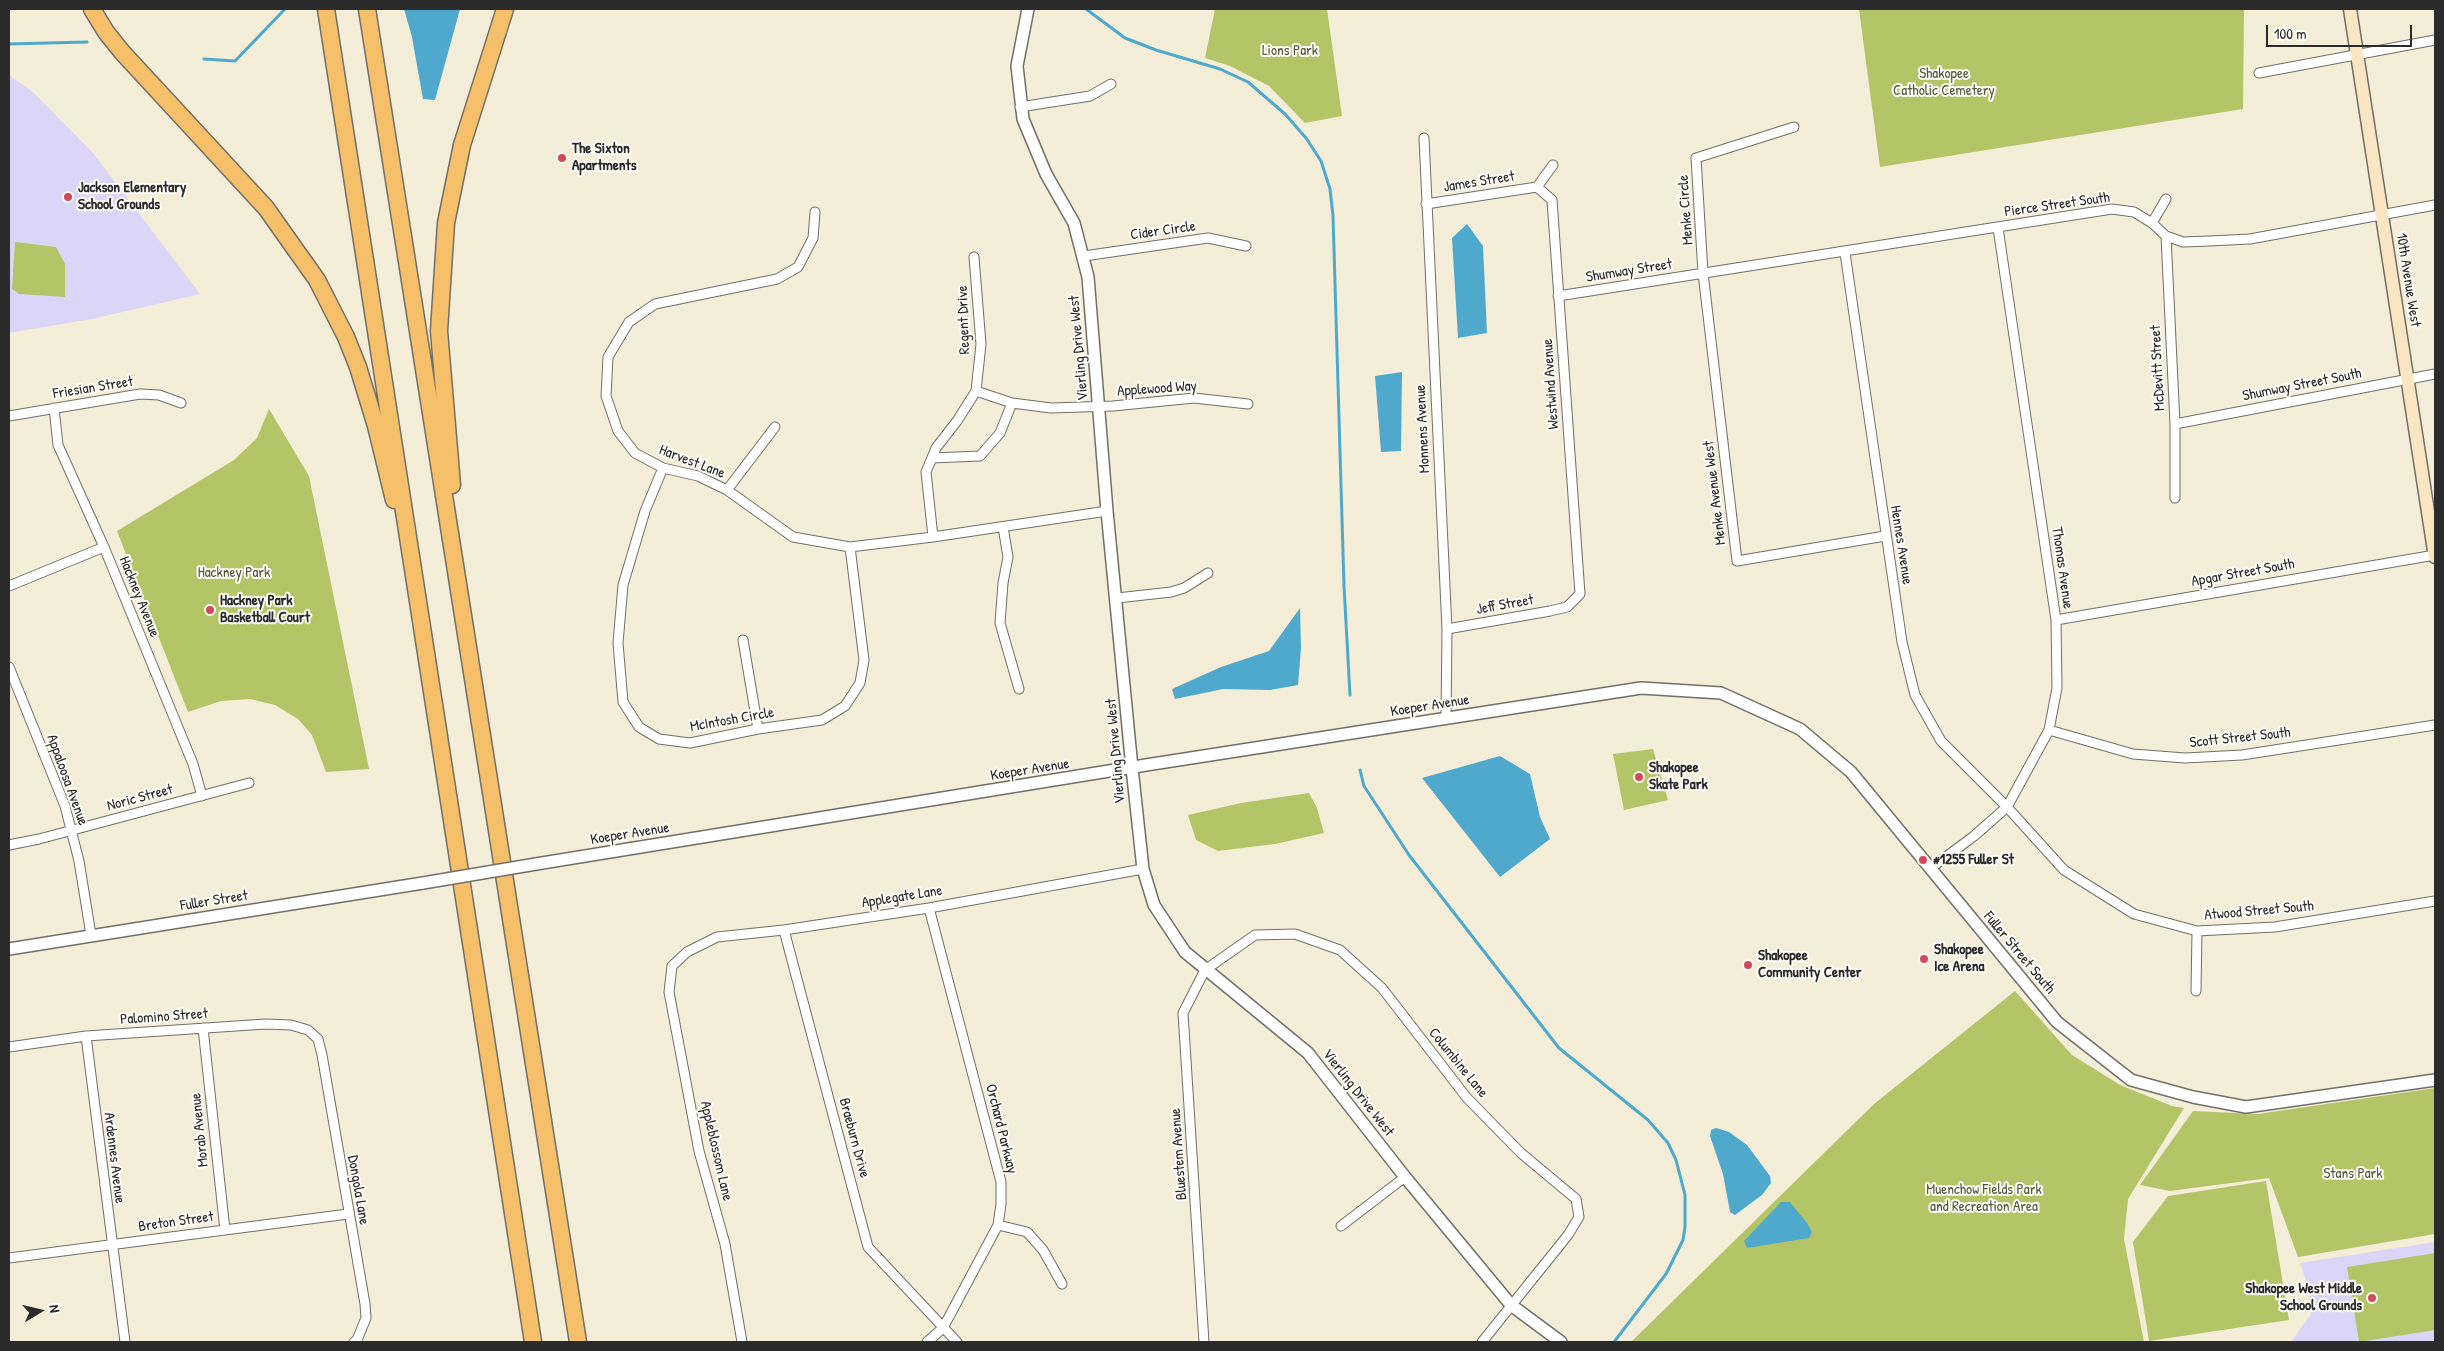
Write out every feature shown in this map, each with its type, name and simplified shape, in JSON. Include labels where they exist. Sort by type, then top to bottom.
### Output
[{"type":"highway","points":[[92,9],[106,32],[122,52],[266,208],[317,280],[346,337],[358,367],[376,426],[416,583]]},
{"type":"highway","points":[[326,9],[534,1342]]},
{"type":"highway","points":[[368,9],[578,1342]]},
{"type":"highway","points":[[455,567],[454,514],[439,331],[442,260],[452,184],[462,144],[505,9]]},
{"type":"main road","name":"10th Avenue West","points":[[2350,9],[2435,555]]},
{"type":"street","name":"Vierling Drive West","points":[[1028,9],[1017,66],[1020,107],[1037,156],[1074,224],[1088,277],[1107,511],[1117,598],[1132,768],[1143,869],[1154,905],[1185,952],[1308,1053],[1405,1177],[1512,1304],[1561,1342]]},
{"type":"street","points":[[2259,73],[2358,56],[2435,40]]},
{"type":"street","points":[[1020,107],[1090,96],[1111,84]]},
{"type":"street","name":"Menke Circle","points":[[1703,273],[1696,158],[1794,127]]},
{"type":"street","name":"Monnens Avenue","points":[[1424,138],[1447,629],[1446,719]]},
{"type":"street","points":[[1537,187],[1553,165]]},
{"type":"street","name":"James Street","points":[[1426,204],[1537,187]]},
{"type":"street","name":"Westwind Avenue","points":[[1537,187],[1552,200],[1580,594],[1568,607]]},
{"type":"street","points":[[2152,223],[2166,199]]},
{"type":"street","name":"Pierce Street South","points":[[1703,273],[1846,253],[2112,209],[2134,212],[2152,223],[2166,236],[2183,242],[2250,239],[2435,205]]},
{"type":"street","name":"Harvest Lane","points":[[815,212],[813,238],[798,267],[777,279],[655,304],[630,322],[608,357],[606,396],[618,431],[635,453],[663,468],[698,476],[727,490],[793,536],[850,547],[934,537],[1107,511]]},
{"type":"street","name":"Thomas Avenue","points":[[1931,868],[1974,836],[2007,807],[2050,730],[2057,688],[2056,620],[1998,228]]},
{"type":"street","name":"McDevitt Street","points":[[2166,236],[2175,424],[2175,498]]},
{"type":"street","name":"Cider Circle","points":[[1084,256],[1208,238],[1246,246]]},
{"type":"street","name":"Hennes Avenue","points":[[1846,253],[1902,642],[1914,695],[1941,741],[2007,807]]},
{"type":"street","name":"Regent Drive","points":[[934,537],[926,472],[936,448],[957,421],[976,391],[981,344],[974,257]]},
{"type":"street","name":"Shumway Street","points":[[1558,296],[1703,273]]},
{"type":"street","name":"Menke Avenue West","points":[[1703,273],[1737,561],[1886,536]]},
{"type":"street","name":"Shumway Street South","points":[[2175,424],[2435,374]]},
{"type":"street","name":"Applewood Way","points":[[976,391],[1012,403],[1050,408],[1099,407],[1194,398],[1248,404]]},
{"type":"street","name":"Friesian Street","points":[[9,416],[140,394],[158,395],[181,403]]},
{"type":"street","points":[[932,458],[980,456],[1000,433],[1012,403]]},
{"type":"street","name":"Hackney Avenue","points":[[54,408],[58,445],[104,547],[193,764],[202,796]]},
{"type":"street","points":[[727,490],[776,427]]},
{"type":"street","name":"McIntosh Circle","points":[[663,468],[645,511],[623,584],[618,643],[622,702],[640,727],[660,739],[690,743],[758,729],[822,720],[845,706],[860,683],[864,660],[850,547]]},
{"type":"street","points":[[1003,527],[1008,557],[1003,583],[1000,623],[1019,689]]},
{"type":"street","points":[[9,586],[104,547]]},
{"type":"street","name":"Apgar Street South","points":[[2056,620],[2435,555]]},
{"type":"street","points":[[1117,598],[1171,592],[1184,588],[1208,573]]},
{"type":"street","name":"Jeff Street","points":[[1447,629],[1568,607]]},
{"type":"street","points":[[743,640],[758,729]]},
{"type":"street","name":"Appaloosa Avenue","points":[[9,667],[62,796],[72,830],[91,935]]},
{"type":"street","name":"Koeper Avenue","points":[[423,882],[1641,688]]},
{"type":"street","name":"Fuller Street South","points":[[1641,688],[1721,692],[1800,729],[1851,772],[2056,1022],[2131,1080],[2193,1097],[2246,1107],[2435,1080]]},
{"type":"street","name":"Scott Street South","points":[[2050,730],[2134,754],[2186,758],[2242,755],[2435,725]]},
{"type":"street","name":"Noric Street","points":[[9,845],[249,783]]},
{"type":"street","name":"Atwood Street South","points":[[2007,807],[2064,870],[2134,914],[2197,931],[2274,927],[2435,901]]},
{"type":"street","name":"Applegate Lane","points":[[672,966],[687,952],[717,937],[784,930],[929,908],[1143,869]]},
{"type":"street","name":"Fuller Street","points":[[9,949],[423,882]]},
{"type":"street","name":"Orchard Parkway","points":[[927,1342],[944,1328],[998,1225],[1001,1204],[1000,1182],[929,908]]},
{"type":"street","name":"Braeburn Drive","points":[[784,930],[868,1247],[957,1342]]},
{"type":"street","points":[[2196,991],[2197,931]]},
{"type":"street","name":"Columbine Lane","points":[[1205,970],[1255,936],[1295,934],[1340,950],[1382,988],[1467,1098],[1521,1153],[1576,1199],[1579,1217],[1568,1235],[1482,1342]]},
{"type":"street","name":"Appleblossom Lane","points":[[672,966],[669,992],[697,1142],[725,1244],[742,1342]]},
{"type":"street","name":"Bluestem Avenue","points":[[1204,1342],[1183,1013],[1205,970]]},
{"type":"street","name":"Palomino Street","points":[[9,1046],[86,1036],[203,1028],[291,1025],[308,1030],[318,1039]]},
{"type":"street","name":"Morab Avenue","points":[[203,1028],[225,1230]]},
{"type":"street","name":"Ardennes Avenue","points":[[86,1036],[111,1245],[125,1342]]},
{"type":"street","name":"Dongola Lane","points":[[318,1039],[366,1318],[357,1340],[354,1342]]},
{"type":"street","points":[[1341,1226],[1405,1177]]},
{"type":"street","name":"Breton Street","points":[[9,1258],[348,1214]]},
{"type":"street","points":[[998,1225],[1027,1232],[1043,1250],[1062,1284]]},
{"type":"shaded area","name":"Jackson Elementary School Grounds","points":[[9,75],[33,92],[93,153],[200,294],[92,319],[9,333]]},
{"type":"shaded area","name":"Shakopee West Middle School Grounds","points":[[2435,1242],[2435,1342],[2291,1342],[2311,1314],[2306,1281],[2300,1263]]},
{"type":"green space","name":"Lions Park","points":[[1215,9],[1327,9],[1342,116],[1305,123],[1269,86],[1230,66],[1205,58]]},
{"type":"green space","name":"Shakopee Catholic Cemetery","points":[[1859,9],[2244,9],[2243,109],[1880,167]]},
{"type":"green space","points":[[15,242],[56,247],[65,264],[65,297],[19,294],[12,289]]},
{"type":"green space","name":"Hackney Park","points":[[269,409],[309,476],[369,769],[326,772],[312,735],[298,719],[275,705],[250,699],[221,701],[188,712],[117,531],[234,460],[257,438]]},
{"type":"green space","name":"Shakopee Skate Park","points":[[1653,749],[1668,800],[1624,810],[1613,754]]},
{"type":"green space","points":[[1309,793],[1317,808],[1324,833],[1275,844],[1218,851],[1196,840],[1188,815],[1241,803]]},
{"type":"green space","name":"Muenchow Fields Park and Recreation Area","points":[[2015,991],[2072,1055],[2120,1085],[2172,1106],[2184,1108],[2128,1199],[2124,1239],[2144,1342],[1631,1342],[1874,1104]]},
{"type":"green space","name":"Stans Park","points":[[2435,1088],[2435,1234],[2298,1257],[2269,1178],[2170,1191],[2140,1185],[2193,1111],[2258,1114]]},
{"type":"green space","points":[[2266,1181],[2289,1320],[2149,1341],[2133,1242],[2168,1196]]},
{"type":"green space","points":[[2435,1253],[2435,1330],[2359,1342],[2347,1267]]},
{"type":"water","points":[[404,9],[460,9],[435,100],[423,99],[412,37]]},
{"type":"water","points":[[1467,224],[1483,246],[1487,333],[1458,338],[1452,238]]},
{"type":"water","points":[[1402,372],[1401,451],[1381,452],[1375,376]]},
{"type":"water","points":[[1300,608],[1301,648],[1298,685],[1270,690],[1223,689],[1175,699],[1172,689],[1221,667],[1269,651]]},
{"type":"water","points":[[1500,756],[1530,774],[1540,817],[1550,839],[1500,877],[1422,778]]},
{"type":"water","points":[[1716,1128],[1729,1132],[1747,1145],[1770,1176],[1771,1183],[1762,1195],[1735,1215],[1730,1212],[1723,1174],[1710,1136],[1711,1130]]},
{"type":"water","points":[[1781,1202],[1790,1202],[1807,1223],[1812,1232],[1809,1238],[1747,1248],[1744,1241]]},
{"type":"waterway","points":[[204,59],[235,61],[285,9]]},
{"type":"waterway","points":[[1086,9],[1125,38],[1156,50],[1220,69],[1248,82],[1285,114],[1306,138],[1321,161],[1330,189],[1333,216],[1344,586],[1350,695]]},
{"type":"waterway","points":[[9,44],[87,42]]},
{"type":"waterway","points":[[1360,770],[1364,786],[1409,855],[1559,1048],[1648,1120],[1668,1143],[1676,1160],[1685,1195],[1683,1240],[1666,1274],[1614,1342]]},
{"type":"place","name":"The Sixton Apartments","points":[[562,158]]},
{"type":"place","name":"Jackson Elementary School Grounds","points":[[68,197]]},
{"type":"place","name":"Hackney Park Basketball Court","points":[[210,610]]},
{"type":"place","name":"Shakopee Skate Park","points":[[1639,777]]},
{"type":"place","name":"#1255 Fuller St","points":[[1923,860]]},
{"type":"place","name":"Shakopee Ice Arena","points":[[1924,959]]},
{"type":"place","name":"Shakopee Community Center","points":[[1748,965]]},
{"type":"place","name":"Shakopee West Middle School Grounds","points":[[2372,1298]]}]
